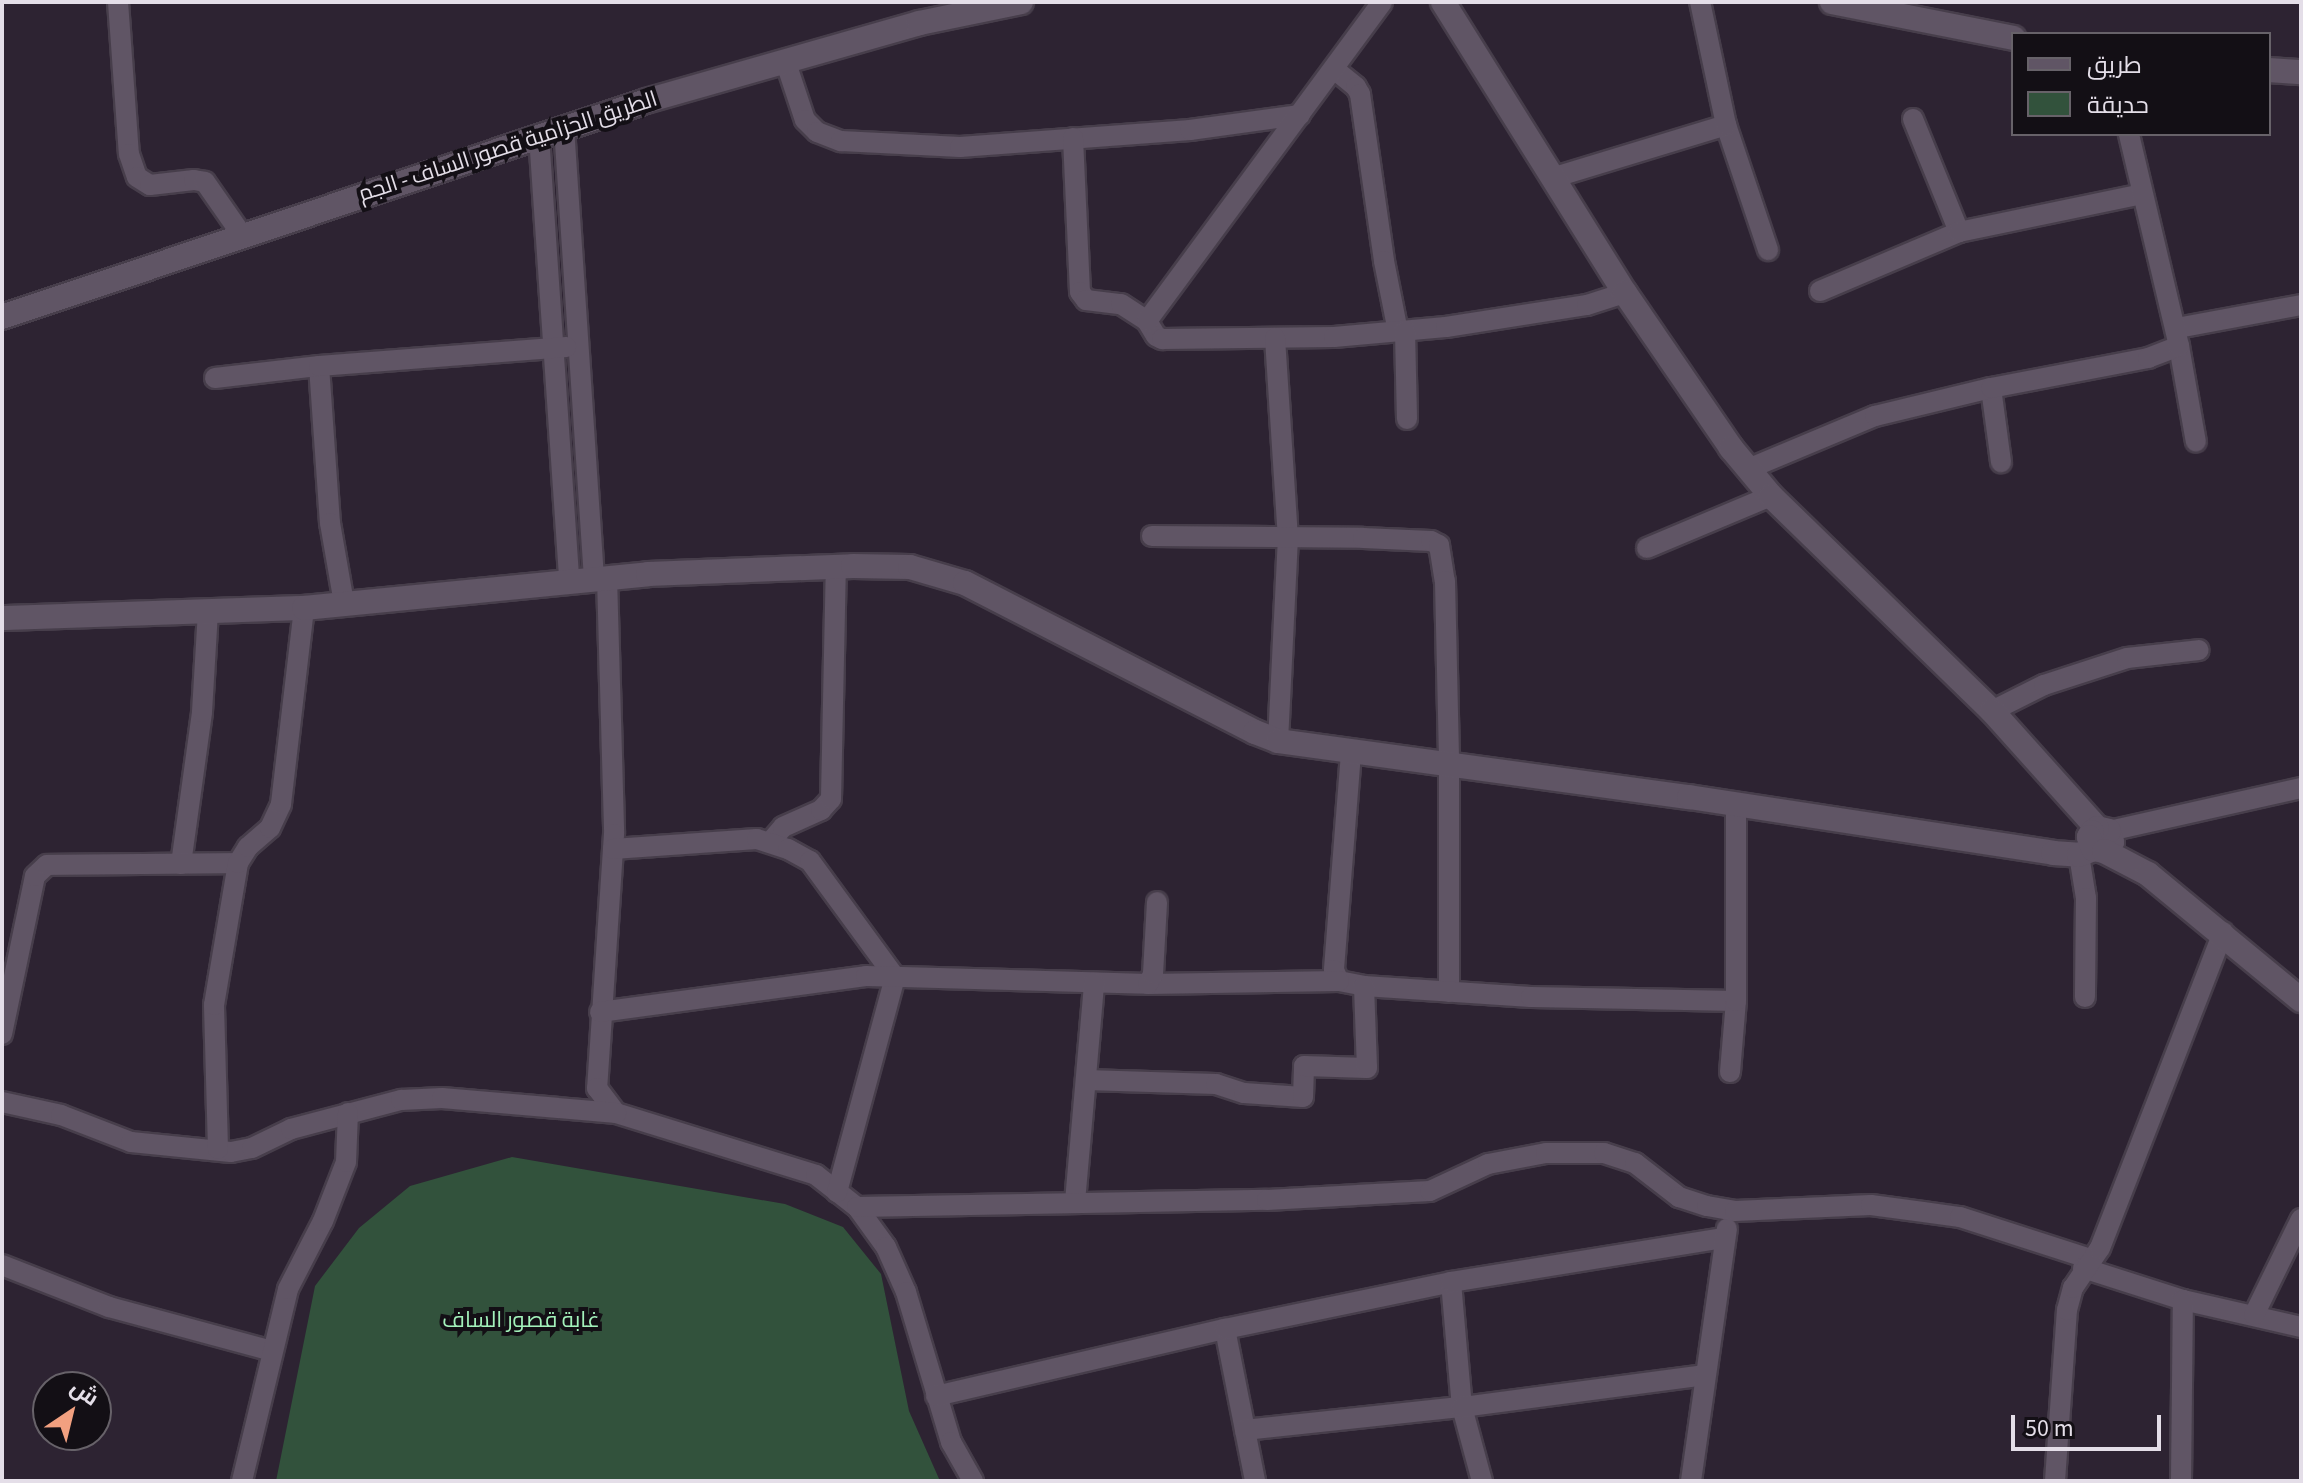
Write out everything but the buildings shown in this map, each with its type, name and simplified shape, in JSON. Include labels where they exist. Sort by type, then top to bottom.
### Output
[{"type":"street","points":[[118,2],[129,154],[137,177],[150,185],[194,180],[205,182],[215,192],[242,235]]},
{"type":"street","name":"الطريق الحزامية قصور الساف - الجم","points":[[2,317],[564,127],[919,23],[1021,2]]},
{"type":"street","points":[[1147,321],[1382,2]]},
{"type":"street","points":[[1443,2],[1625,293],[1748,469],[1771,496],[1992,711],[2099,842]]},
{"type":"street","points":[[1700,2],[1726,125],[1768,250]]},
{"type":"street","points":[[1832,2],[2011,38]]},
{"type":"street","points":[[785,60],[805,120],[827,138],[960,147],[1190,130],[1300,115]]},
{"type":"street","points":[[1334,69],[1360,94],[1384,261],[1401,331],[1407,419]]},
{"type":"street","points":[[2271,70],[2301,72]]},
{"type":"street","points":[[1913,119],[1959,232]]},
{"type":"street","points":[[1552,178],[1726,125]]},
{"type":"street","points":[[564,127],[578,346],[600,578],[613,849],[597,1088],[616,1113]]},
{"type":"street","points":[[539,136],[569,581]]},
{"type":"street","points":[[2129,136],[2178,337],[2196,442]]},
{"type":"street","points":[[1073,138],[1080,292],[1086,300],[1112,300],[1147,321],[1156,336],[1162,339],[1275,338],[1401,331],[1587,305],[1625,293]]},
{"type":"street","points":[[1820,291],[1959,232],[2142,194]]},
{"type":"street","points":[[1748,469],[1875,416],[1991,388],[2148,358],[2178,337],[2301,305]]},
{"type":"street","points":[[1275,338],[1288,537],[1278,741]]},
{"type":"street","points":[[215,378],[319,366],[578,346]]},
{"type":"street","points":[[319,366],[330,523],[344,603]]},
{"type":"street","points":[[1991,388],[2001,462]]},
{"type":"street","points":[[1647,548],[1771,496]]},
{"type":"street","points":[[1152,536],[1431,541],[1439,545],[1445,581],[1449,992]]},
{"type":"street","points":[[771,841],[783,827],[821,810],[831,799],[836,566]]},
{"type":"street","points":[[2,618],[304,608],[600,578],[836,566],[910,567],[949,576],[1278,741],[1736,804],[2099,842],[2141,861],[2148,874],[2223,932],[2301,1000]]},
{"type":"street","points":[[218,1149],[214,1005],[238,863],[248,847],[270,828],[281,804],[304,608]]},
{"type":"street","points":[[181,864],[202,712],[208,611]]},
{"type":"street","points":[[1992,711],[2044,685],[2127,658],[2199,650]]},
{"type":"street","points":[[1339,981],[1334,970],[1351,753]]},
{"type":"street","points":[[2099,842],[2301,788]]},
{"type":"street","points":[[1730,1072],[1736,1001],[1736,804]]},
{"type":"street","points":[[613,849],[757,839],[771,841],[810,861],[895,977]]},
{"type":"street","points":[[2085,997],[2086,898],[2099,842]]},
{"type":"street","points":[[2,1034],[35,876],[40,871],[54,864],[238,863]]},
{"type":"street","points":[[1148,984],[1152,980],[1157,902]]},
{"type":"street","points":[[2055,1481],[2067,1310],[2086,1264],[2100,1248],[2223,932]]},
{"type":"street","points":[[600,1012],[866,976],[1148,984],[1339,981],[1364,986],[1531,997],[1736,1001]]},
{"type":"street","points":[[837,1192],[895,977]]},
{"type":"street","points":[[1075,1202],[1094,983]]},
{"type":"street","points":[[1086,1080],[1216,1084],[1244,1093],[1303,1097],[1304,1066],[1367,1068],[1364,986]]},
{"type":"street","points":[[2,1102],[61,1115],[131,1142],[231,1152],[252,1148],[291,1129],[401,1100],[442,1098],[616,1113],[816,1175],[857,1207],[886,1247],[906,1292],[951,1442],[973,1481]]},
{"type":"street","points":[[242,1481],[288,1289],[340,1181],[346,1162],[348,1113]]},
{"type":"street","points":[[857,1207],[1267,1200],[1430,1191],[1488,1164],[1546,1153],[1604,1153],[1635,1163],[1679,1197],[1735,1211],[1871,1205],[1960,1217],[2183,1300],[2301,1327]]},
{"type":"street","points":[[1691,1481],[1723,1238],[1735,1211]]},
{"type":"street","points":[[2254,1315],[2301,1219]]},
{"type":"street","points":[[936,1396],[1225,1329],[1451,1282],[1723,1238]]},
{"type":"street","points":[[2,1265],[109,1307],[272,1351]]},
{"type":"street","points":[[1451,1282],[1462,1407],[1482,1481]]},
{"type":"street","points":[[2181,1481],[2183,1300]]},
{"type":"street","points":[[1225,1329],[1255,1481]]},
{"type":"street","points":[[1245,1430],[1462,1407],[1705,1375]]},
{"type":"green space","name":"غابة قصور الساف","points":[[512,1157],[785,1204],[843,1227],[881,1274],[909,1411],[940,1481],[276,1481],[315,1286],[359,1228],[410,1186]]}]
